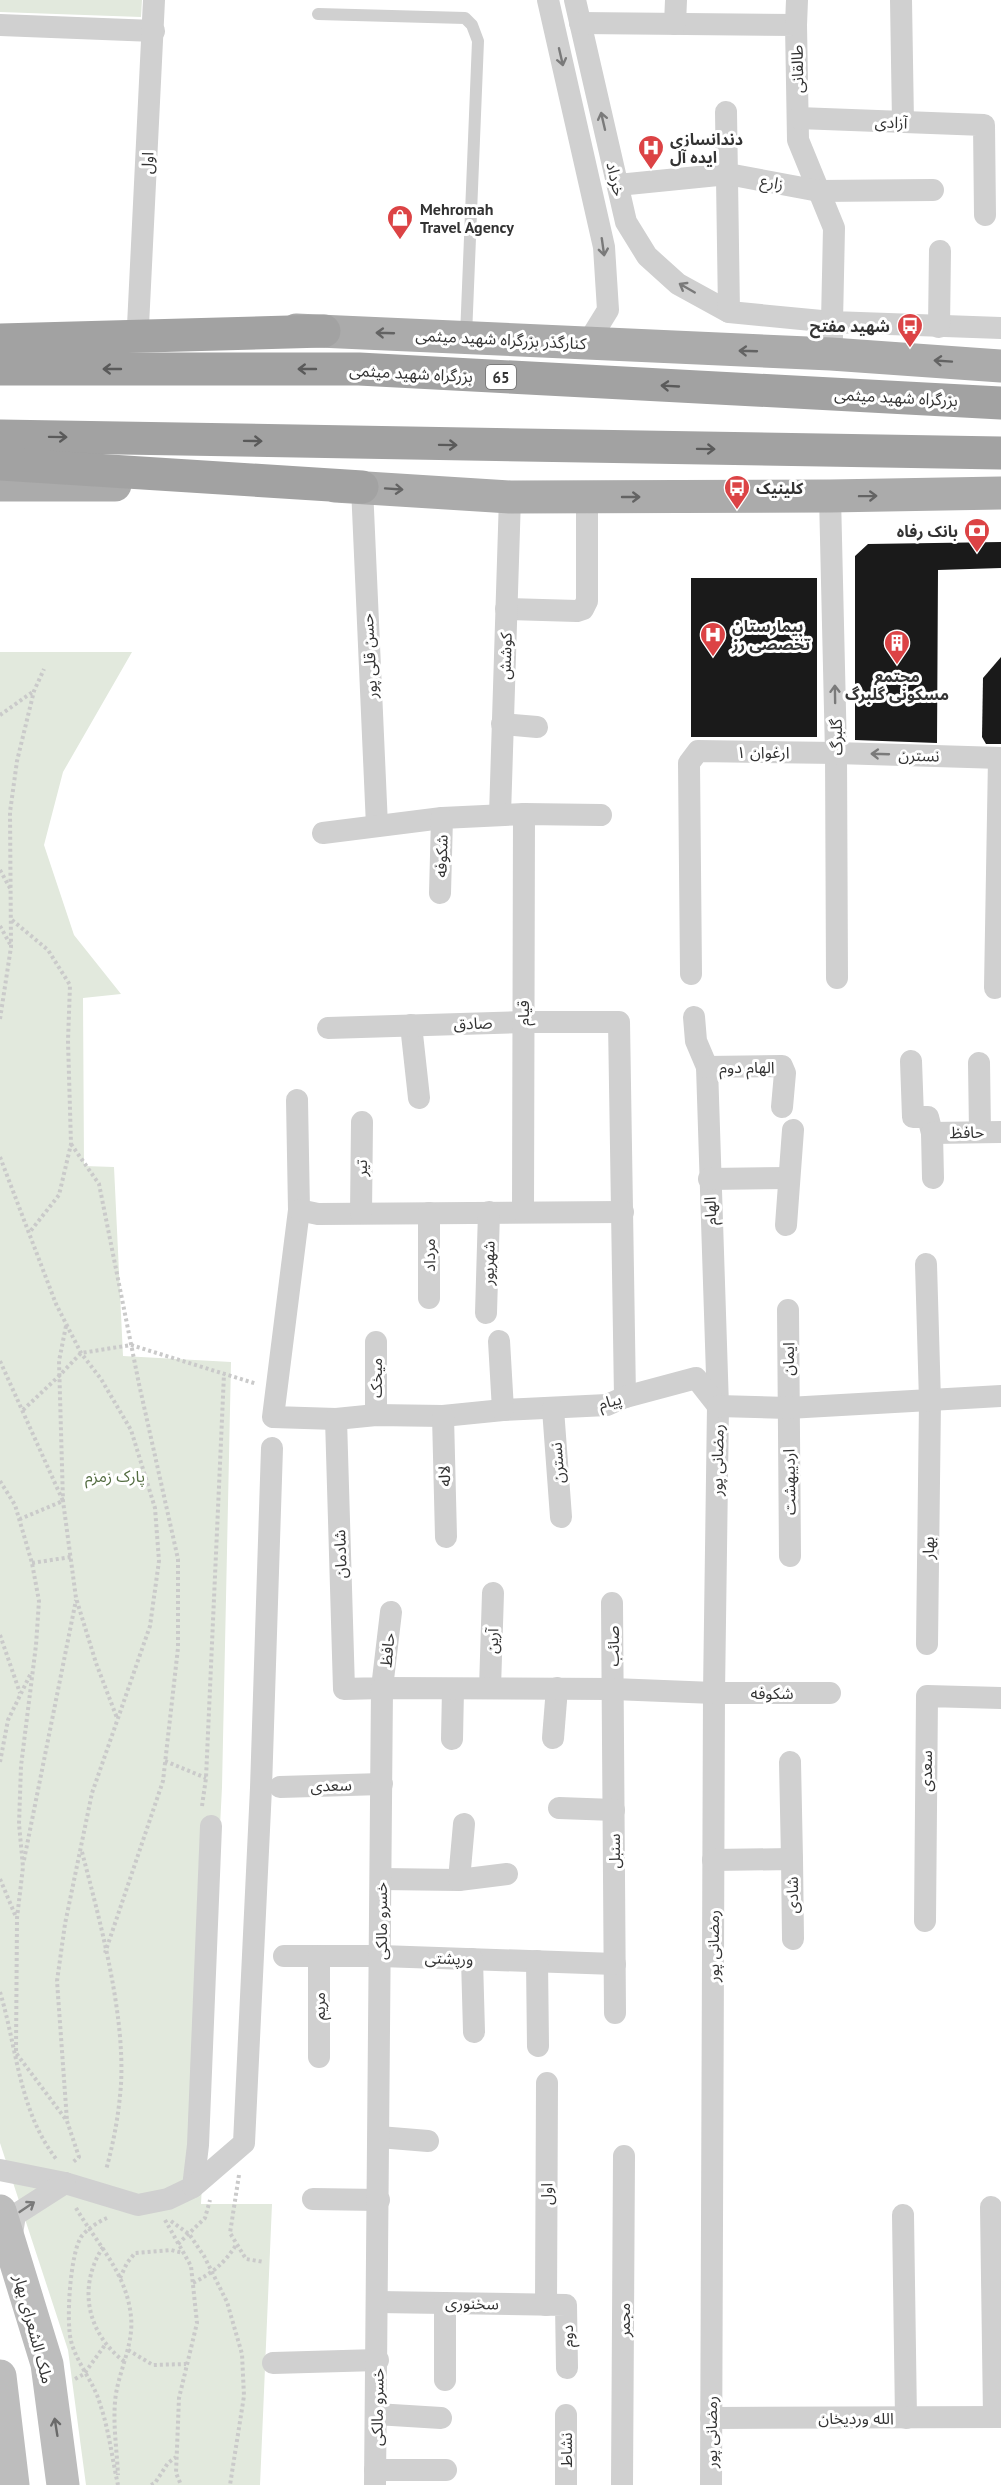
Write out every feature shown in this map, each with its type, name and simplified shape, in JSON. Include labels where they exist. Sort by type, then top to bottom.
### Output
[{"type":"highway","points":[[0,340],[324,331]]},
{"type":"highway","name":"بزرگراه شهید میثمی","points":[[0,369],[359,369],[1001,403]]},
{"type":"highway","points":[[0,436],[1001,453]]},
{"type":"highway","points":[[0,464],[362,486]]},
{"type":"main road","name":"کنارگذر بزرگراه شهید میثمی","points":[[0,324],[324,331],[466,336],[587,344],[832,338],[998,364]]},
{"type":"main road","points":[[0,485],[362,486],[510,497],[1001,493]]},
{"type":"main road","name":"ملک الشعرای بهار","points":[[0,2211],[46,2364],[63,2485]]},
{"type":"main road","points":[[0,2376],[13,2485]]},
{"type":"street","name":"اول","points":[[138,326],[154,0]]},
{"type":"street","name":"خرداد","points":[[548,0],[604,247],[608,310],[587,344]]},
{"type":"street","name":"خرداد","points":[[575,0],[626,222],[647,256],[678,284],[729,312],[832,338],[939,327],[1001,328]]},
{"type":"street","points":[[675,24],[676,0]]},
{"type":"street","points":[[796,0],[796,25]]},
{"type":"street","points":[[901,0],[903,122]]},
{"type":"street","name":"طالقانی","points":[[580,23],[796,25],[798,140],[834,228],[832,338]]},
{"type":"street","points":[[0,25],[154,31]]},
{"type":"street","points":[[726,112],[729,312]]},
{"type":"street","name":"آزادی","points":[[798,118],[984,125],[985,215]]},
{"type":"street","name":"زارع","points":[[618,184],[728,174],[819,191],[933,190]]},
{"type":"street","points":[[939,327],[940,251]]},
{"type":"street","name":"حسن قلی پور","points":[[362,486],[377,826]]},
{"type":"street","name":"گلبرگ","points":[[830,496],[836,753],[837,978]]},
{"type":"street","name":"کوشش","points":[[500,815],[510,497]]},
{"type":"street","points":[[506,609],[577,611],[583,609],[587,601],[587,497]]},
{"type":"street","points":[[502,724],[537,727]]},
{"type":"street","name":"ارغوان ۱","points":[[691,974],[689,763],[692,757],[698,752],[836,753]]},
{"type":"street","name":"نسترن","points":[[836,753],[1000,758]]},
{"type":"street","points":[[995,988],[1000,758]]},
{"type":"street","points":[[324,833],[442,818],[524,814],[601,815]]},
{"type":"street","name":"قیام","points":[[523,1212],[524,814]]},
{"type":"street","name":"شکوفه","points":[[440,893],[442,818]]},
{"type":"street","name":"الهام","points":[[694,1017],[696,1041],[707,1067],[718,1406]]},
{"type":"street","name":"صادق","points":[[328,1028],[523,1022],[619,1022],[623,1212]]},
{"type":"street","points":[[411,1025],[419,1098]]},
{"type":"street","points":[[911,1060],[913,1118],[928,1117],[932,1133],[933,1178]]},
{"type":"street","points":[[979,1063],[990,1132]]},
{"type":"street","name":"الهام دوم","points":[[707,1067],[782,1066],[785,1073],[782,1107]]},
{"type":"street","points":[[273,1417],[299,1210],[297,1100]]},
{"type":"street","name":"تیر","points":[[361,1214],[362,1122]]},
{"type":"street","points":[[786,1226],[793,1130]]},
{"type":"street","name":"حافظ","points":[[932,1133],[990,1132]]},
{"type":"street","points":[[709,1179],[789,1178]]},
{"type":"street","points":[[299,1210],[318,1214],[623,1212],[625,1397]]},
{"type":"street","name":"شهریور","points":[[486,1314],[489,1212]]},
{"type":"street","name":"مرداد","points":[[429,1213],[429,1298]]},
{"type":"street","points":[[926,1263],[930,1401]]},
{"type":"street","name":"ایمان","points":[[788,1310],[788,1408]]},
{"type":"street","points":[[499,1341],[503,1410]]},
{"type":"street","name":"میخک","points":[[376,1342],[376,1415]]},
{"type":"street","name":"پیام","points":[[273,1417],[336,1419],[376,1415],[443,1416],[503,1410],[607,1405],[625,1397],[696,1378],[718,1406]]},
{"type":"street","points":[[718,1406],[788,1408],[1001,1396]]},
{"type":"street","name":"بهار","points":[[927,1644],[930,1401]]},
{"type":"street","name":"رمضانی پور","points":[[711,2485],[714,1693],[718,1406]]},
{"type":"street","name":"اردیبهشت","points":[[788,1408],[790,1556]]},
{"type":"street","name":"نسترن","points":[[553,1409],[561,1517]]},
{"type":"street","name":"لاله","points":[[443,1416],[446,1536]]},
{"type":"street","name":"شادمان","points":[[336,1419],[344,1689],[382,1688]]},
{"type":"street","points":[[0,2170],[64,2183],[138,2205],[168,2199],[193,2187],[244,2143],[261,1800],[272,1448]]},
{"type":"street","name":"آرین","points":[[490,1689],[493,1593]]},
{"type":"street","name":"صائب","points":[[612,1603],[613,1689]]},
{"type":"street","name":"حافظ","points":[[382,1688],[391,1612]]},
{"type":"street","points":[[382,1688],[613,1689],[714,1693]]},
{"type":"street","name":"خسرو مالکی","points":[[375,2478],[378,2360],[382,1688]]},
{"type":"street","points":[[452,1739],[453,1689]]},
{"type":"street","points":[[553,1738],[557,1689]]},
{"type":"street","name":"سنبل","points":[[613,1689],[615,2013]]},
{"type":"street","name":"شکوفه","points":[[714,1693],[830,1693]]},
{"type":"street","name":"سعدی","points":[[925,1921],[927,1696],[1001,1698]]},
{"type":"street","points":[[790,1762],[792,1859]]},
{"type":"street","name":"سعدی","points":[[280,1787],[382,1784]]},
{"type":"street","points":[[559,1808],[614,1810]]},
{"type":"street","points":[[459,1880],[464,1824]]},
{"type":"street","points":[[193,2187],[198,2145],[211,1826]]},
{"type":"street","name":"شادی","points":[[713,1860],[792,1859],[793,1939]]},
{"type":"street","points":[[381,1879],[459,1880],[507,1874]]},
{"type":"street","name":"ورپشتی","points":[[284,1956],[381,1956],[615,1964]]},
{"type":"street","name":"مریم","points":[[319,1956],[319,2057]]},
{"type":"street","points":[[472,1959],[474,2032]]},
{"type":"street","points":[[537,1961],[538,2046]]},
{"type":"street","name":"اول","points":[[547,2083],[556,2305]]},
{"type":"street","points":[[379,2138],[428,2141]]},
{"type":"street","name":"مجمر","points":[[622,2485],[624,2156]]},
{"type":"street","points":[[11,2245],[15,2216],[64,2183]]},
{"type":"street","points":[[313,2199],[379,2200]]},
{"type":"street","points":[[991,2207],[998,2417]]},
{"type":"street","points":[[903,2215],[906,2418]]},
{"type":"street","name":"سخنوری","points":[[378,2302],[556,2305]]},
{"type":"street","points":[[445,2303],[445,2380]]},
{"type":"street","name":"دوم","points":[[556,2305],[567,2368]]},
{"type":"street","points":[[273,2362],[378,2360]]},
{"type":"street","points":[[376,2414],[441,2418]]},
{"type":"street","name":"نشاط","points":[[566,2415],[566,2485]]},
{"type":"street","name":"الله وردیخان","points":[[711,2418],[998,2417]]},
{"type":"street","points":[[375,2478],[446,2470]]},
{"type":"lane","points":[[318,14],[465,18],[472,25],[478,41],[466,336]]},
{"type":"path","points":[[0,1019],[11,947],[10,812],[17,761],[34,691],[44,669]]},
{"type":"path","points":[[0,715],[34,691]]},
{"type":"path","points":[[0,870],[11,890]]},
{"type":"path","points":[[11,919],[48,950],[70,985],[68,1041],[71,1144],[59,1195],[29,1233]]},
{"type":"path","points":[[0,926],[11,947]]},
{"type":"path","points":[[71,1144],[99,1184],[131,1345],[178,1558],[178,1648],[163,1780],[105,1953]]},
{"type":"path","points":[[0,1157],[66,1324],[81,1353],[101,1379],[131,1430],[155,1508],[159,1562],[150,1626],[92,1793],[82,1850],[64,1924],[57,1981],[67,2121],[79,2157],[64,2169],[50,2151],[26,2103],[0,1992]]},
{"type":"path","points":[[66,1324],[59,1361],[63,1501],[76,1598],[96,1663],[117,1719]]},
{"type":"path","points":[[23,1410],[81,1353],[131,1345],[257,1384],[273,1417]]},
{"type":"path","points":[[0,1361],[63,1501]]},
{"type":"path","points":[[0,1481],[15,1505],[32,1563],[39,1602],[21,1766],[19,1824],[23,1867]]},
{"type":"path","points":[[19,1519],[63,1501]]},
{"type":"path","points":[[32,1563],[71,1557]]},
{"type":"path","points":[[67,2121],[16,2053],[16,1918],[23,1867],[76,1598]]},
{"type":"path","points":[[0,1635],[21,1694]]},
{"type":"path","points":[[0,1762],[8,1719],[33,1669]]},
{"type":"path","points":[[165,1761],[206,1778]]},
{"type":"path","points":[[82,1850],[118,2022],[121,2081],[116,2133],[106,2170]]},
{"type":"path","points":[[0,1879],[16,1918]]},
{"type":"path","points":[[244,2143],[230,2233],[246,2259],[264,2262]]},
{"type":"path","points":[[178,2244],[205,2218],[212,2192],[210,2172]]},
{"type":"path","points":[[64,2183],[89,2230],[113,2261],[131,2317],[128,2350],[115,2401],[118,2485],[100,2402],[84,2374],[71,2341],[68,2312],[74,2261],[81,2237],[89,2230],[98,2222],[114,2216]]},
{"type":"path","points":[[181,2485],[176,2473],[179,2398],[197,2323],[191,2266],[162,2215],[189,2234],[213,2273],[227,2302],[242,2354],[244,2396],[230,2485]]},
{"type":"path","points":[[193,2283],[213,2273],[225,2262],[236,2245]]},
{"type":"path","points":[[103,2247],[91,2270],[88,2296],[93,2322],[106,2345],[125,2362]]},
{"type":"path","points":[[120,2279],[135,2253],[171,2250],[183,2253]]},
{"type":"path","points":[[51,2393],[84,2374],[106,2345]]},
{"type":"path","points":[[128,2350],[153,2366],[186,2364]]},
{"type":"path","points":[[151,2485],[176,2456]]},
{"type":"green space","points":[[0,0],[142,0],[141,17],[0,12]]},
{"type":"green space","name":"پارک زمزم","points":[[0,652],[132,652],[63,772],[44,845],[74,935],[121,994],[83,998],[84,1166],[114,1167],[123,1356],[231,1362],[222,1787],[201,2204],[272,2204],[260,2485],[86,2485],[68,2350],[0,2143]]},
{"type":"building","name":"مجتمع مسکونی گلبرگ","points":[[1001,542],[1001,568],[938,570],[937,743],[855,740],[855,556],[868,544]]},
{"type":"building","points":[[691,578],[817,578],[817,737],[691,737]]},
{"type":"building","points":[[1001,657],[1001,744],[986,744],[982,737],[983,678]]},
{"type":"place","name":"دندانسازی ایده آل","points":[[651,171]]},
{"type":"place","name":"Mehromah Travel Agency","points":[[400,241]]},
{"type":"place","name":"شهید مفتح","points":[[910,349]]},
{"type":"place","name":"کلینیک","points":[[737,511]]},
{"type":"place","name":"بانک رفاه","points":[[977,554]]},
{"type":"place","name":"بیمارستان تخصصی رز","points":[[713,658]]},
{"type":"place","name":"مجتمع مسکونی گلبرگ","points":[[897,666]]}]
